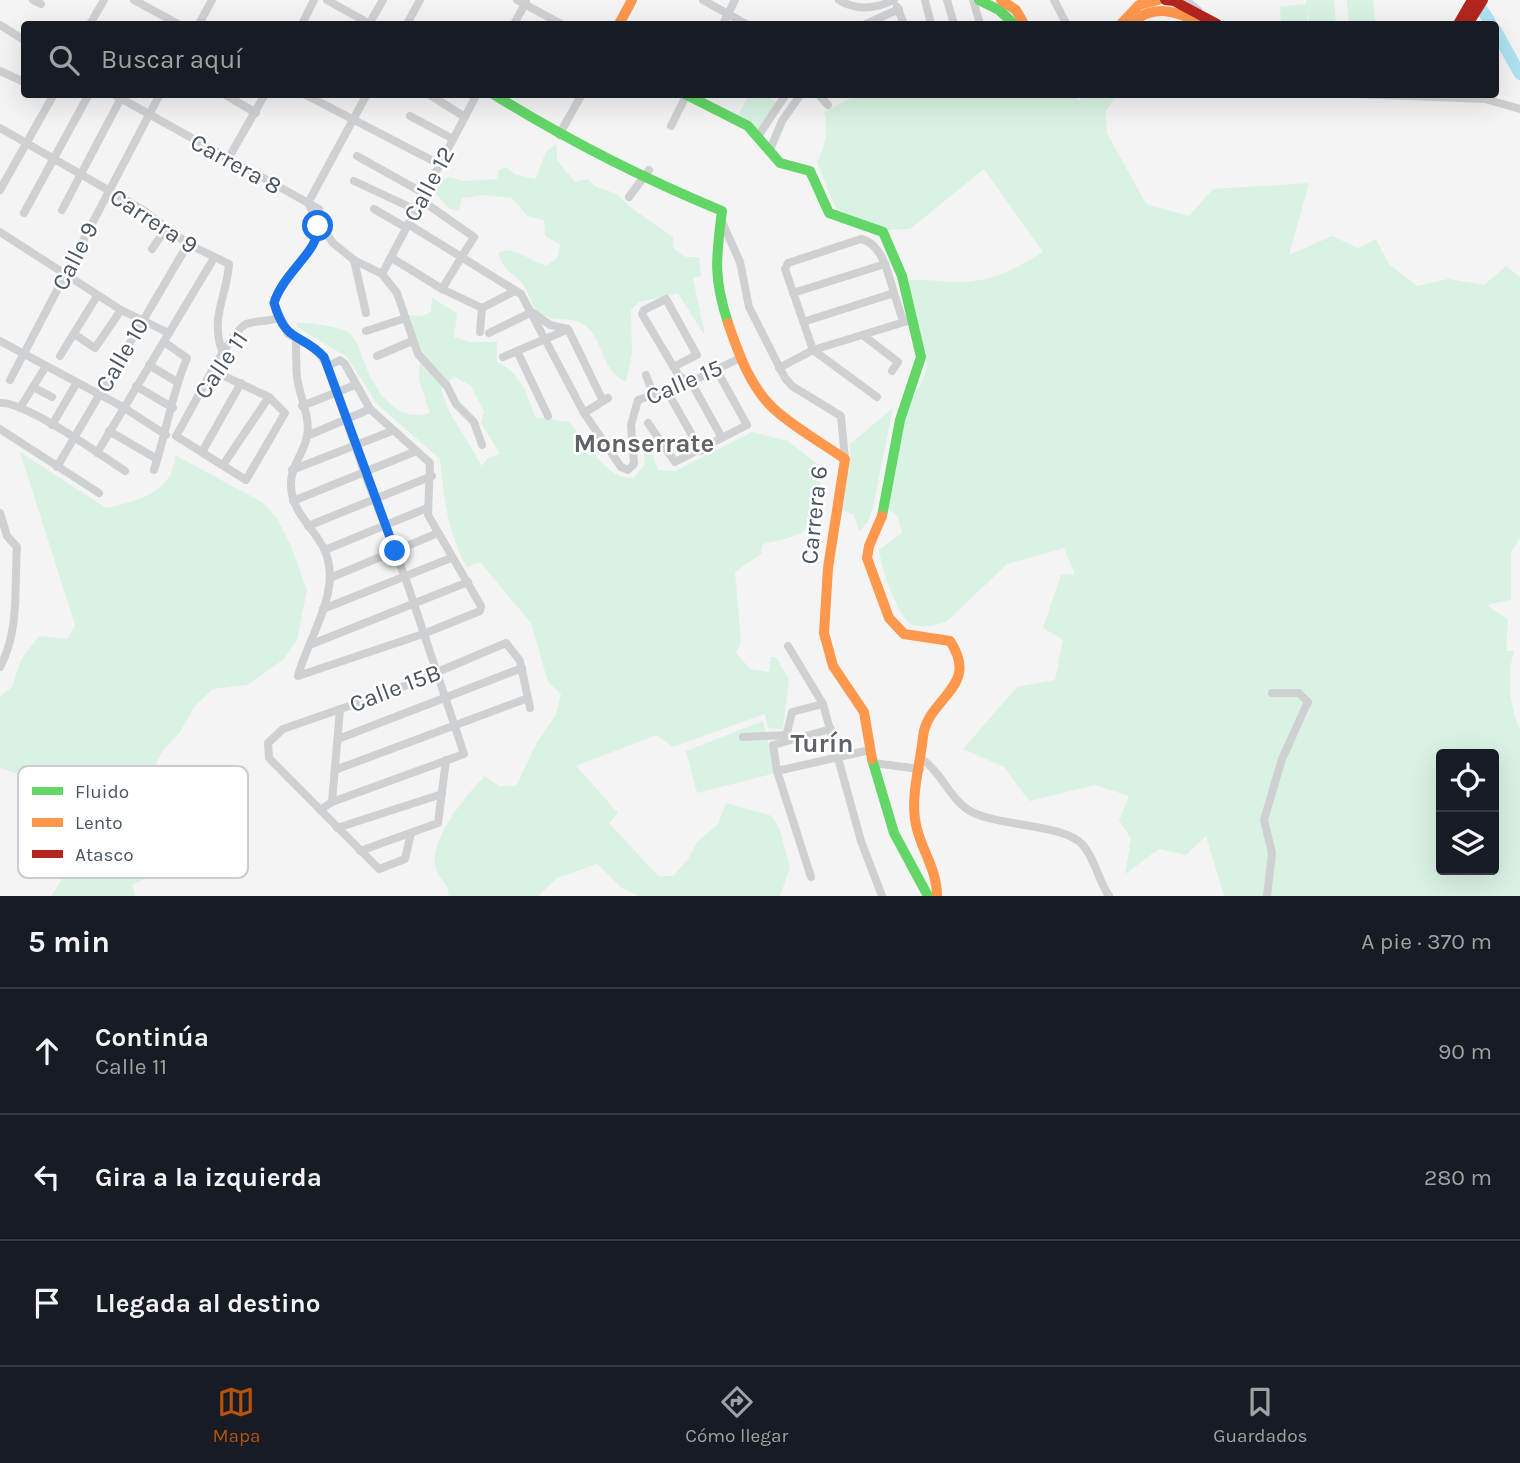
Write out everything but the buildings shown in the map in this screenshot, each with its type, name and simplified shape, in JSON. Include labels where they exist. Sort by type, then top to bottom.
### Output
[{"type":"street","points":[[92,21],[104,0]]},
{"type":"street","points":[[201,21],[212,0]]},
{"type":"street","points":[[304,21],[314,0]]},
{"type":"street","points":[[327,0],[365,21]]},
{"type":"street","points":[[372,21],[383,0]]},
{"type":"street","points":[[409,21],[420,0]]},
{"type":"street","points":[[621,21],[632,0]]},
{"type":"street","points":[[703,0],[740,21]]},
{"type":"street","points":[[724,21],[735,0]]},
{"type":"street","points":[[839,0],[857,8],[877,8],[891,1],[899,9],[903,21]]},
{"type":"street","points":[[925,0],[931,21]]},
{"type":"street","points":[[947,0],[953,21]]},
{"type":"street","points":[[973,0],[979,21]]},
{"type":"street","points":[[979,0],[999,10],[1011,21]]},
{"type":"street","points":[[1001,0],[1016,10],[1022,21]]},
{"type":"street","points":[[1054,0],[1065,21]]},
{"type":"street","points":[[1124,21],[1139,5],[1158,0]]},
{"type":"street","points":[[1165,0],[1174,1],[1206,21]]},
{"type":"street","points":[[1186,0],[1207,21]]},
{"type":"street","points":[[1464,21],[1472,0]]},
{"type":"street","points":[[1465,21],[1483,0]]},
{"type":"street","points":[[137,1],[173,21]]},
{"type":"street","points":[[515,21],[523,1],[556,21]]},
{"type":"street","points":[[1134,21],[1143,11],[1157,7],[1178,11],[1204,21]]},
{"type":"street","points":[[879,21],[899,9]]},
{"type":"street","points":[[0,25],[20,38]]},
{"type":"street","points":[[0,71],[21,81]]},
{"type":"street","points":[[0,190],[50,98]]},
{"type":"street","points":[[24,213],[87,98]]},
{"type":"street","points":[[62,211],[81,177],[117,98]]},
{"type":"street","name":"Carrera 8","points":[[119,98],[322,212],[329,238],[354,260],[382,274]]},
{"type":"street","name":"Calle 9","points":[[10,380],[158,98]]},
{"type":"street","points":[[231,98],[256,113]]},
{"type":"street","points":[[229,159],[263,98]]},
{"type":"street","points":[[312,98],[441,165]]},
{"type":"street","points":[[308,203],[365,98]]},
{"type":"street","points":[[435,98],[465,117]]},
{"type":"street","name":"Calle 12","points":[[382,274],[475,98]]},
{"type":"street","points":[[499,98],[559,135],[722,211],[722,222],[740,262],[749,307],[779,368],[792,386],[841,416],[845,459]]},
{"type":"street","points":[[559,135],[580,98]]},
{"type":"street","points":[[671,126],[685,98]]},
{"type":"street","points":[[692,98],[748,126],[759,135],[769,152],[790,168],[810,171],[829,213],[883,232],[902,276],[907,321]]},
{"type":"street","points":[[759,135],[783,98]]},
{"type":"street","points":[[769,152],[782,121],[798,98]]},
{"type":"street","points":[[822,98],[828,105]]},
{"type":"street","points":[[1459,98],[1485,99],[1520,109]]},
{"type":"street","points":[[410,116],[453,139]]},
{"type":"street","name":"Carrera 9","points":[[0,128],[167,227],[188,244],[214,258],[226,261],[230,267],[219,306],[217,333],[223,353]]},
{"type":"street","points":[[357,156],[423,197],[474,237],[442,289]]},
{"type":"street","points":[[629,197],[647,175]]},
{"type":"street","points":[[354,181],[416,210]]},
{"type":"street","name":"Calle 11","points":[[202,452],[176,436],[223,353],[246,325],[278,318],[274,303],[279,286],[317,242],[319,235],[308,203]]},
{"type":"street","points":[[374,209],[407,225],[525,298],[584,413],[606,400],[568,329]]},
{"type":"street","name":"Carrera 6","points":[[722,222],[717,239],[717,289],[740,358],[764,398],[774,409],[845,459],[835,516],[824,633],[826,654],[863,710],[873,763],[894,834],[928,896]]},
{"type":"street","points":[[152,249],[167,227]]},
{"type":"street","points":[[0,232],[67,272],[97,296],[169,333]]},
{"type":"street","points":[[877,397],[813,350],[785,269],[788,263],[861,239],[868,241],[885,264],[921,357],[921,369],[904,404],[883,513],[871,539],[867,557],[883,604],[896,629],[904,634],[940,637],[950,641],[960,661],[958,683],[927,722],[915,821],[936,871],[937,896]]},
{"type":"street","name":"Calle 10","points":[[57,467],[188,244]]},
{"type":"street","points":[[97,453],[214,258]]},
{"type":"street","points":[[392,258],[442,289],[482,307]]},
{"type":"street","points":[[354,260],[366,313]]},
{"type":"street","points":[[793,293],[885,264]]},
{"type":"street","points":[[382,274],[397,293],[418,354],[447,386],[456,404],[477,425],[482,445]]},
{"type":"street","points":[[482,307],[515,291]]},
{"type":"street","points":[[803,322],[894,293]]},
{"type":"street","points":[[60,356],[97,296]]},
{"type":"street","points":[[673,367],[696,355],[666,299],[643,310],[642,314],[673,367],[679,376],[691,382],[722,438]]},
{"type":"street","points":[[482,307],[485,332],[532,312]]},
{"type":"street","points":[[74,334],[95,348],[121,310]]},
{"type":"street","points":[[532,312],[550,326],[568,329]]},
{"type":"street","points":[[278,318],[288,334],[315,348],[328,366],[374,500],[405,577],[422,635],[464,754],[332,802],[320,810],[379,869],[405,859],[411,833]]},
{"type":"street","points":[[366,331],[406,318]]},
{"type":"street","points":[[779,368],[813,350],[907,321]]},
{"type":"street","points":[[503,357],[568,329]]},
{"type":"street","points":[[864,336],[898,362],[892,371]]},
{"type":"street","points":[[296,340],[307,436],[292,470],[293,501],[325,550],[330,578],[312,644],[298,676],[422,635],[480,611],[481,606],[451,558],[427,508],[432,476],[430,463],[425,455],[414,452],[369,409],[345,364],[340,360],[328,366]]},
{"type":"street","points":[[377,356],[412,341]]},
{"type":"street","points":[[153,470],[166,435],[176,389],[187,358],[164,342]]},
{"type":"street","points":[[1,343],[123,407],[166,435]]},
{"type":"street","points":[[517,351],[548,416]]},
{"type":"street","name":"Calle 15","points":[[584,413],[621,467],[628,470],[634,464],[633,411],[638,400],[691,382],[740,358]]},
{"type":"street","points":[[149,365],[176,389]]},
{"type":"street","points":[[20,408],[46,366]]},
{"type":"street","points":[[649,424],[671,460],[679,462],[747,425],[716,369]]},
{"type":"street","points":[[214,372],[241,383],[269,397],[285,413],[246,480],[202,452],[241,383]]},
{"type":"street","points":[[646,375],[653,394]]},
{"type":"street","points":[[52,425],[76,384]]},
{"type":"street","points":[[302,406],[355,385]]},
{"type":"street","points":[[136,386],[173,408]]},
{"type":"street","points":[[33,387],[52,397]]},
{"type":"street","points":[[667,391],[701,451]]},
{"type":"street","points":[[223,465],[269,397]]},
{"type":"street","points":[[0,403],[20,408],[52,425],[125,471]]},
{"type":"street","points":[[307,436],[369,409]]},
{"type":"street","points":[[0,429],[99,493]]},
{"type":"street","points":[[109,431],[157,459]]},
{"type":"street","points":[[292,470],[391,432]]},
{"type":"street","points":[[293,501],[414,452]]},
{"type":"street","points":[[308,526],[432,476]]},
{"type":"street","points":[[325,550],[427,508]]},
{"type":"street","points":[[0,513],[8,536],[17,547],[14,631],[9,650],[0,667]]},
{"type":"street","points":[[330,578],[438,533]]},
{"type":"street","points":[[323,609],[451,558]]},
{"type":"street","points":[[312,644],[468,582]]},
{"type":"street","name":"Calle 15B","points":[[320,810],[269,758],[268,743],[283,729],[435,674],[506,643],[514,651],[522,668]]},
{"type":"street","points":[[788,646],[823,704],[868,864],[882,896]]},
{"type":"street","points":[[338,738],[445,700],[522,668],[530,708]]},
{"type":"street","points":[[1267,896],[1272,853],[1265,820],[1282,759],[1308,702],[1299,692],[1272,693]]},
{"type":"street","points":[[335,770],[528,698]]},
{"type":"street","points":[[811,877],[777,771],[773,745],[786,738],[792,712],[823,704]]},
{"type":"street","points":[[332,802],[340,709]]},
{"type":"street","points":[[743,737],[786,738],[831,729]]},
{"type":"street","points":[[777,771],[870,750]]},
{"type":"street","points":[[360,851],[439,823],[446,761]]},
{"type":"street","points":[[873,763],[932,766],[968,810],[984,817],[1072,836],[1090,857],[1109,896]]},
{"type":"street","points":[[337,828],[442,794]]},
{"type":"green space","points":[[1306,0],[1334,0],[1336,21],[1309,21],[1307,8],[1307,21],[1281,21],[1280,6],[1306,4]]},
{"type":"green space","points":[[1347,0],[1373,0],[1376,21],[1349,21]]},
{"type":"green space","points":[[747,98],[768,98],[776,102],[760,130],[737,117]]},
{"type":"green space","points":[[851,98],[1076,98],[1079,101],[1082,98],[1114,98],[1106,111],[1107,133],[1146,204],[1189,216],[1213,189],[1309,183],[1289,255],[1332,236],[1358,248],[1376,239],[1389,264],[1417,286],[1448,279],[1484,285],[1506,266],[1520,277],[1520,538],[1511,552],[1511,600],[1486,605],[1508,619],[1506,651],[1514,651],[1510,680],[1513,711],[1520,729],[1520,896],[1269,896],[1274,853],[1267,819],[1285,760],[1310,710],[1307,694],[1300,690],[1269,692],[1271,695],[1298,695],[1305,703],[1280,758],[1262,819],[1269,854],[1264,896],[1224,896],[1206,836],[1186,855],[1159,849],[1125,874],[1131,839],[1119,820],[1129,796],[1095,785],[1029,801],[1004,767],[963,749],[1017,687],[1055,680],[1063,640],[1043,628],[1061,575],[1075,574],[1064,548],[1007,564],[946,622],[917,626],[907,621],[901,613],[886,579],[879,550],[902,533],[898,517],[888,507],[890,479],[909,403],[922,381],[927,364],[905,281],[961,282],[984,279],[1014,268],[1043,252],[984,169],[910,229],[886,230],[852,218],[835,207],[817,162],[826,126],[824,112]]},
{"type":"green space","points":[[556,143],[557,160],[575,182],[588,179],[594,186],[617,194],[630,207],[673,237],[674,249],[686,257],[699,257],[701,276],[693,278],[705,336],[678,293],[639,302],[631,310],[632,353],[626,382],[608,366],[599,345],[585,325],[540,313],[534,307],[524,286],[500,260],[498,253],[503,251],[515,252],[546,266],[558,257],[560,244],[545,236],[544,220],[527,216],[512,198],[485,195],[462,198],[459,211],[448,208],[436,193],[438,184],[449,177],[463,181],[497,179],[499,170],[506,167],[515,174],[535,179],[546,152]]},
{"type":"green space","points":[[432,298],[457,313],[454,337],[469,342],[497,342],[497,362],[517,378],[526,392],[535,417],[569,422],[605,466],[624,477],[634,478],[645,463],[643,447],[651,450],[658,470],[675,471],[752,432],[788,441],[820,466],[819,503],[808,528],[792,537],[763,544],[761,554],[735,572],[741,642],[736,653],[750,669],[769,672],[771,657],[776,657],[789,679],[783,729],[768,728],[765,714],[673,747],[656,735],[576,766],[618,813],[609,823],[658,876],[673,876],[688,859],[697,842],[718,824],[726,803],[772,816],[780,830],[790,868],[780,896],[639,896],[622,888],[597,864],[557,878],[538,896],[449,896],[437,872],[435,860],[437,847],[449,820],[485,776],[499,786],[516,786],[537,742],[556,715],[561,694],[548,682],[531,623],[480,562],[467,567],[460,554],[445,501],[440,459],[377,404],[347,357],[298,328],[296,323],[324,325],[349,333],[357,343],[374,383],[388,402],[407,414],[418,415],[430,413],[419,380],[420,356],[410,315],[422,316],[431,312]],"holes":[[[454,376],[471,386],[484,412],[481,423],[500,454],[488,458],[482,466],[449,411],[441,390]]]},
{"type":"green space","points":[[893,408],[873,507],[868,522],[859,532],[854,515],[841,510],[850,464],[850,444]]},
{"type":"green space","points":[[20,452],[106,508],[152,493],[168,478],[175,455],[262,502],[277,518],[291,546],[307,590],[297,640],[283,660],[247,685],[213,689],[194,707],[180,732],[163,750],[155,766],[18,766],[18,774],[0,768],[0,696],[12,687],[21,660],[39,636],[67,639],[75,625]]},
{"type":"green space","points":[[763,721],[776,773],[697,793],[686,751]]},
{"type":"green space","points":[[63,878],[147,878],[132,885],[135,896],[51,896]]},
{"type":"waterway","points":[[1476,0],[1489,21]]},
{"type":"waterway","points":[[1499,36],[1520,74]]},
{"type":"traffic: fast","points":[[979,0],[999,10],[1011,21]]},
{"type":"traffic: fast","points":[[500,98],[605,157],[722,211],[717,267],[728,323]]},
{"type":"traffic: fast","points":[[693,98],[748,126],[780,163],[810,171],[829,213],[883,232],[902,276],[921,357],[900,420],[882,516]]},
{"type":"traffic: fast","points":[[872,759],[894,833],[928,896]]},
{"type":"traffic: slow","points":[[621,21],[632,0]]},
{"type":"traffic: slow","points":[[1001,0],[1016,10],[1022,21]]},
{"type":"traffic: slow","points":[[1124,21],[1139,5],[1158,0]]},
{"type":"traffic: slow","points":[[1134,21],[1157,11],[1174,13],[1195,21]]},
{"type":"traffic: slow","points":[[728,323],[746,369],[766,400],[791,423],[845,459],[828,568],[824,633],[833,666],[864,712],[872,759]]},
{"type":"traffic: slow","points":[[882,516],[869,546],[867,558],[889,618],[904,634],[950,641],[958,657],[956,681],[927,723],[914,806],[917,829],[935,878],[937,896]]},
{"type":"traffic: jam","points":[[1165,0],[1174,1],[1211,21]]},
{"type":"traffic: jam","points":[[1460,21],[1472,0]]},
{"type":"traffic: jam","points":[[1470,21],[1483,0]]},
{"type":"district","name":"Monserrate","points":[[644,443]]},
{"type":"district","name":"Turín","points":[[822,743]]},
{"type":"route","points":[[318,226],[317,242],[283,279],[274,303],[278,318],[288,334],[315,348],[324,357],[395,551]]}]
